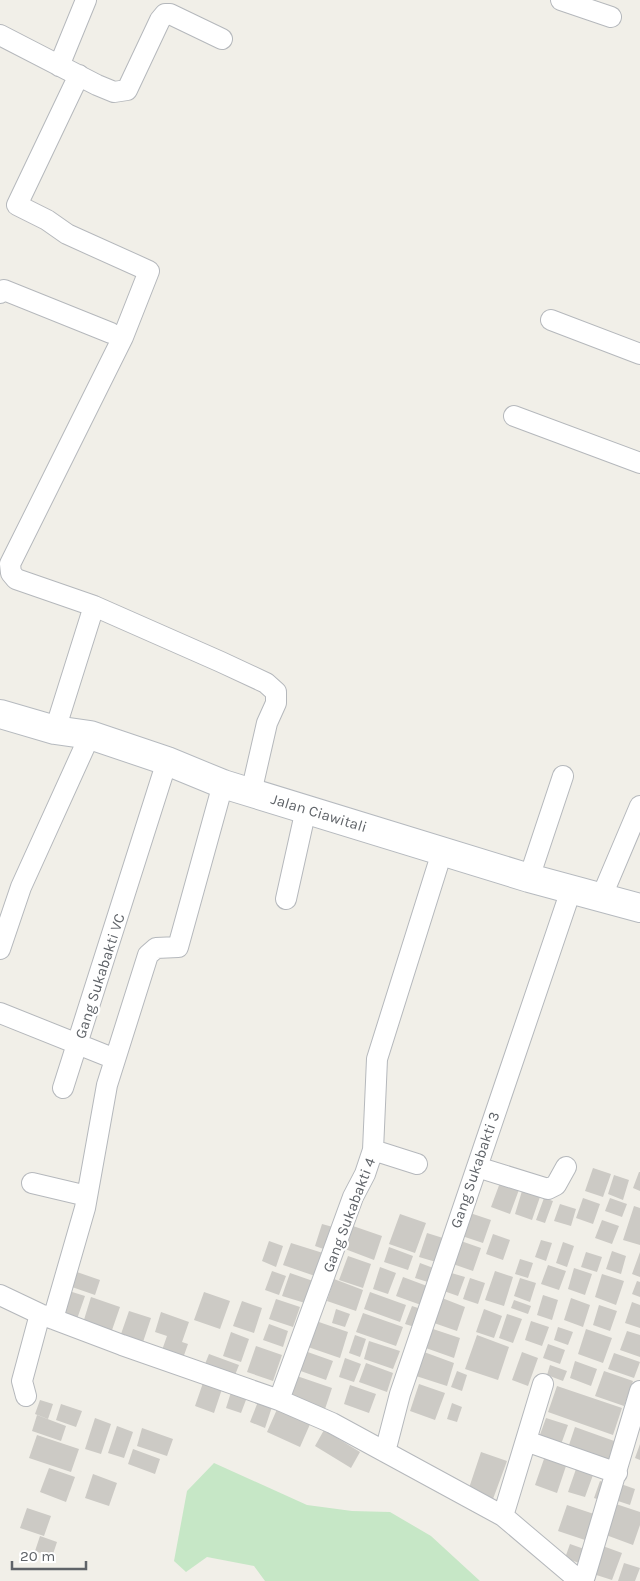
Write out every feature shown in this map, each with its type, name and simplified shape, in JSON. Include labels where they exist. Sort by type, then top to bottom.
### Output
[{"type":"street","points":[[59,66],[86,0]]},
{"type":"street","points":[[561,0],[611,16]]},
{"type":"street","points":[[0,35],[114,92],[127,90],[160,20],[165,14],[170,14],[222,39]]},
{"type":"street","points":[[79,76],[17,205],[47,220],[67,234],[149,271],[122,337],[10,564],[11,573],[16,579],[94,606],[221,662],[266,683],[276,692],[276,703],[268,723],[251,793]]},
{"type":"street","points":[[0,293],[4,290],[111,333]]},
{"type":"street","points":[[550,320],[640,354]]},
{"type":"street","points":[[514,416],[640,463]]},
{"type":"street","points":[[55,730],[94,606]]},
{"type":"street","name":"Jalan Ciawitali","points":[[0,714],[55,730],[90,735],[167,761],[223,784],[251,793],[529,878],[640,908]]},
{"type":"street","points":[[0,949],[20,887],[90,735]]},
{"type":"street","name":"Gang Sukabakti VC","points":[[63,1088],[167,761]]},
{"type":"street","points":[[529,878],[562,776]]},
{"type":"street","points":[[26,1396],[22,1381],[47,1316],[87,1196],[107,1085],[148,954],[156,948],[178,948],[223,784]]},
{"type":"street","points":[[601,898],[640,806]]},
{"type":"street","points":[[286,900],[306,809]]},
{"type":"street","name":"Gang Sukabakti 4","points":[[280,1400],[353,1197],[365,1174],[373,1150],[377,1059],[442,852]]},
{"type":"street","name":"Gang Sukabakti 3","points":[[385,1452],[400,1394],[571,890]]},
{"type":"street","points":[[0,1013],[115,1059]]},
{"type":"street","points":[[373,1150],[416,1164]]},
{"type":"street","points":[[476,1167],[548,1189],[556,1185],[566,1167]]},
{"type":"street","points":[[32,1183],[87,1196]]},
{"type":"street","points":[[0,1295],[47,1316],[280,1400],[332,1424],[503,1516],[575,1577],[585,1576],[640,1392]]},
{"type":"street","points":[[503,1516],[543,1384]]},
{"type":"street","points":[[526,1441],[617,1473]]},
{"type":"green space","points":[[214,1463],[307,1505],[352,1511],[390,1512],[431,1536],[480,1581],[265,1581],[254,1566],[207,1557],[186,1572],[174,1561],[187,1491]]},
{"type":"building","points":[[593,1168],[611,1174],[603,1197],[585,1191]]},
{"type":"building","points":[[640,1172],[640,1191],[633,1188]]},
{"type":"building","points":[[614,1175],[629,1180],[623,1200],[608,1194]]},
{"type":"building","points":[[501,1180],[520,1187],[510,1214],[491,1207]]},
{"type":"building","points":[[522,1191],[540,1197],[532,1220],[515,1214]]},
{"type":"building","points":[[544,1198],[553,1201],[545,1223],[536,1220]]},
{"type":"building","points":[[583,1198],[600,1204],[593,1224],[576,1218]]},
{"type":"building","points":[[610,1198],[627,1204],[622,1217],[605,1211]]},
{"type":"building","points":[[560,1204],[576,1209],[571,1226],[554,1221]]},
{"type":"building","points":[[634,1206],[640,1208],[640,1245],[623,1240]]},
{"type":"building","points":[[467,1212],[491,1220],[483,1243],[459,1235]]},
{"type":"building","points":[[400,1214],[426,1223],[415,1253],[389,1244]]},
{"type":"building","points":[[602,1220],[619,1226],[612,1244],[595,1238]]},
{"type":"building","points":[[322,1224],[340,1229],[332,1252],[315,1246]]},
{"type":"building","points":[[353,1226],[382,1236],[374,1260],[345,1249]]},
{"type":"building","points":[[427,1233],[443,1238],[436,1262],[419,1257]]},
{"type":"building","points":[[493,1234],[510,1240],[503,1260],[486,1254]]},
{"type":"building","points":[[458,1240],[481,1248],[473,1271],[450,1263]]},
{"type":"building","points":[[541,1240],[552,1243],[546,1261],[535,1257]]},
{"type":"building","points":[[269,1241],[283,1246],[276,1267],[262,1261]]},
{"type":"building","points":[[563,1242],[574,1246],[567,1267],[556,1263]]},
{"type":"building","points":[[291,1243],[323,1253],[315,1276],[283,1265]]},
{"type":"building","points":[[389,1247],[413,1256],[408,1270],[384,1262]]},
{"type":"building","points":[[612,1251],[626,1256],[621,1274],[606,1269]]},
{"type":"building","points":[[586,1252],[602,1257],[597,1272],[581,1267]]},
{"type":"building","points":[[640,1252],[640,1277],[632,1274]]},
{"type":"building","points":[[348,1256],[371,1264],[363,1288],[339,1280]]},
{"type":"building","points":[[520,1259],[533,1263],[528,1278],[515,1274]]},
{"type":"building","points":[[420,1263],[436,1269],[431,1283],[415,1278]]},
{"type":"building","points":[[548,1265],[566,1271],[559,1290],[541,1284]]},
{"type":"building","points":[[380,1267],[396,1273],[388,1294],[373,1289]]},
{"type":"building","points":[[574,1268],[592,1274],[585,1295],[568,1289]]},
{"type":"building","points":[[74,1271],[100,1280],[95,1295],[69,1286]]},
{"type":"building","points":[[272,1271],[286,1276],[279,1295],[265,1290]]},
{"type":"building","points":[[495,1271],[513,1277],[504,1306],[485,1300]]},
{"type":"building","points":[[448,1272],[465,1277],[458,1296],[441,1290]]},
{"type":"building","points":[[290,1273],[313,1281],[305,1303],[282,1296]]},
{"type":"building","points":[[602,1274],[624,1281],[616,1305],[595,1297]]},
{"type":"building","points":[[403,1277],[427,1286],[421,1305],[396,1296]]},
{"type":"building","points":[[470,1278],[485,1283],[478,1304],[463,1299]]},
{"type":"building","points":[[520,1278],[536,1283],[530,1302],[514,1296]]},
{"type":"building","points":[[334,1279],[363,1290],[356,1311],[327,1301]]},
{"type":"building","points":[[637,1281],[640,1282],[640,1297],[632,1294]]},
{"type":"building","points":[[69,1291],[85,1296],[77,1319],[61,1314]]},
{"type":"building","points":[[204,1292],[230,1301],[220,1329],[194,1320]]},
{"type":"building","points":[[370,1292],[406,1305],[400,1322],[364,1309]]},
{"type":"building","points":[[543,1295],[558,1300],[552,1320],[537,1315]]},
{"type":"building","points":[[91,1297],[120,1307],[111,1333],[83,1323]]},
{"type":"building","points":[[442,1298],[465,1307],[457,1331],[434,1323]]},
{"type":"building","points":[[571,1298],[590,1305],[583,1327],[564,1320]]},
{"type":"building","points":[[276,1299],[300,1307],[293,1327],[269,1319]]},
{"type":"building","points":[[514,1300],[531,1306],[528,1314],[511,1308]]},
{"type":"building","points":[[242,1301],[262,1308],[254,1333],[233,1326]]},
{"type":"building","points":[[632,1302],[640,1305],[640,1328],[625,1323]]},
{"type":"building","points":[[599,1305],[617,1311],[610,1331],[593,1325]]},
{"type":"building","points":[[412,1306],[424,1310],[418,1328],[405,1324]]},
{"type":"building","points":[[336,1309],[350,1314],[345,1327],[332,1323]]},
{"type":"building","points":[[484,1309],[502,1316],[494,1338],[476,1332]]},
{"type":"building","points":[[129,1311],[151,1318],[143,1342],[121,1334]]},
{"type":"building","points":[[161,1312],[189,1322],[182,1342],[188,1344],[182,1361],[161,1353],[167,1336],[155,1332]]},
{"type":"building","points":[[363,1313],[403,1327],[396,1346],[356,1332]]},
{"type":"building","points":[[507,1314],[522,1319],[513,1343],[499,1338]]},
{"type":"building","points":[[316,1321],[348,1332],[340,1358],[308,1347]]},
{"type":"building","points":[[531,1321],[549,1327],[542,1346],[525,1340]]},
{"type":"building","points":[[269,1324],[288,1331],[283,1347],[263,1340]]},
{"type":"building","points":[[558,1327],[573,1332],[568,1345],[554,1340]]},
{"type":"building","points":[[430,1328],[460,1338],[454,1358],[423,1347]]},
{"type":"building","points":[[586,1329],[612,1338],[603,1363],[578,1354]]},
{"type":"building","points":[[627,1331],[640,1335],[640,1357],[620,1350]]},
{"type":"building","points":[[231,1332],[249,1339],[241,1362],[223,1356]]},
{"type":"building","points":[[355,1335],[366,1339],[360,1357],[349,1353]]},
{"type":"building","points":[[477,1335],[509,1347],[498,1380],[465,1369]]},
{"type":"building","points":[[369,1341],[400,1351],[393,1369],[364,1359]]},
{"type":"building","points":[[548,1344],[565,1350],[560,1364],[543,1358]]},
{"type":"building","points":[[256,1346],[282,1355],[273,1381],[247,1372]]},
{"type":"building","points":[[302,1350],[333,1361],[326,1380],[295,1369]]},
{"type":"building","points":[[424,1352],[454,1363],[447,1386],[416,1376]]},
{"type":"building","points":[[522,1352],[538,1358],[528,1386],[512,1380]]},
{"type":"building","points":[[614,1353],[640,1362],[634,1378],[608,1369]]},
{"type":"building","points":[[209,1354],[239,1365],[235,1375],[205,1364]]},
{"type":"building","points":[[345,1358],[361,1364],[354,1382],[339,1377]]},
{"type":"building","points":[[575,1361],[597,1369],[591,1386],[570,1378]]},
{"type":"building","points":[[366,1363],[393,1373],[387,1392],[359,1382]]},
{"type":"building","points":[[550,1365],[567,1371],[563,1381],[547,1375]]},
{"type":"building","points":[[457,1371],[467,1375],[462,1391],[451,1387]]},
{"type":"building","points":[[604,1371],[633,1381],[624,1406],[595,1396]]},
{"type":"building","points":[[294,1375],[332,1388],[325,1409],[287,1396]]},
{"type":"building","points":[[204,1380],[223,1386],[214,1413],[195,1406]]},
{"type":"building","points":[[419,1384],[445,1393],[435,1420],[410,1411]]},
{"type":"building","points":[[350,1385],[376,1394],[369,1413],[344,1404]]},
{"type":"building","points":[[233,1386],[249,1392],[241,1413],[226,1408]]},
{"type":"building","points":[[557,1386],[622,1408],[613,1435],[548,1412]]},
{"type":"building","points":[[259,1399],[273,1404],[265,1428],[250,1422]]},
{"type":"building","points":[[40,1400],[53,1404],[48,1419],[35,1414]]},
{"type":"building","points":[[452,1403],[462,1407],[457,1422],[447,1419]]},
{"type":"building","points":[[61,1404],[82,1411],[76,1427],[56,1420]]},
{"type":"building","points":[[278,1407],[311,1422],[300,1447],[267,1432]]},
{"type":"building","points":[[37,1415],[66,1426],[61,1441],[32,1431]]},
{"type":"building","points":[[95,1418],[111,1424],[101,1454],[85,1449]]},
{"type":"building","points":[[546,1418],[568,1425],[559,1450],[537,1443]]},
{"type":"building","points":[[117,1426],[133,1432],[124,1458],[108,1453]]},
{"type":"building","points":[[575,1427],[617,1442],[609,1462],[568,1448]]},
{"type":"building","points":[[142,1428],[173,1439],[167,1456],[137,1446]]},
{"type":"building","points":[[324,1430],[360,1452],[351,1468],[315,1446]]},
{"type":"building","points":[[37,1435],[79,1449],[71,1472],[29,1458]]},
{"type":"building","points":[[640,1444],[640,1460],[635,1458]]},
{"type":"building","points":[[133,1449],[160,1459],[155,1474],[128,1464]]},
{"type":"building","points":[[481,1452],[507,1461],[493,1499],[468,1491]]},
{"type":"building","points":[[545,1456],[567,1463],[557,1493],[535,1485]]},
{"type":"building","points":[[49,1468],[75,1477],[66,1502],[40,1492]]},
{"type":"building","points":[[576,1469],[593,1475],[585,1497],[568,1492]]},
{"type":"building","points":[[93,1474],[117,1483],[109,1506],[85,1498]]},
{"type":"building","points":[[600,1481],[609,1484],[603,1501],[594,1498]]},
{"type":"building","points":[[621,1484],[635,1489],[630,1505],[615,1500]]},
{"type":"building","points":[[616,1504],[640,1512],[640,1525],[633,1545],[606,1535]]},
{"type":"building","points":[[567,1505],[597,1515],[588,1541],[558,1531]]},
{"type":"building","points":[[27,1508],[51,1516],[44,1536],[20,1528]]},
{"type":"building","points":[[40,1536],[57,1542],[52,1557],[35,1551]]},
{"type":"building","points":[[570,1544],[587,1550],[582,1564],[565,1558]]},
{"type":"building","points":[[600,1545],[622,1553],[612,1580],[590,1573]]},
{"type":"building","points":[[624,1563],[640,1568],[635,1581],[618,1581]]}]
